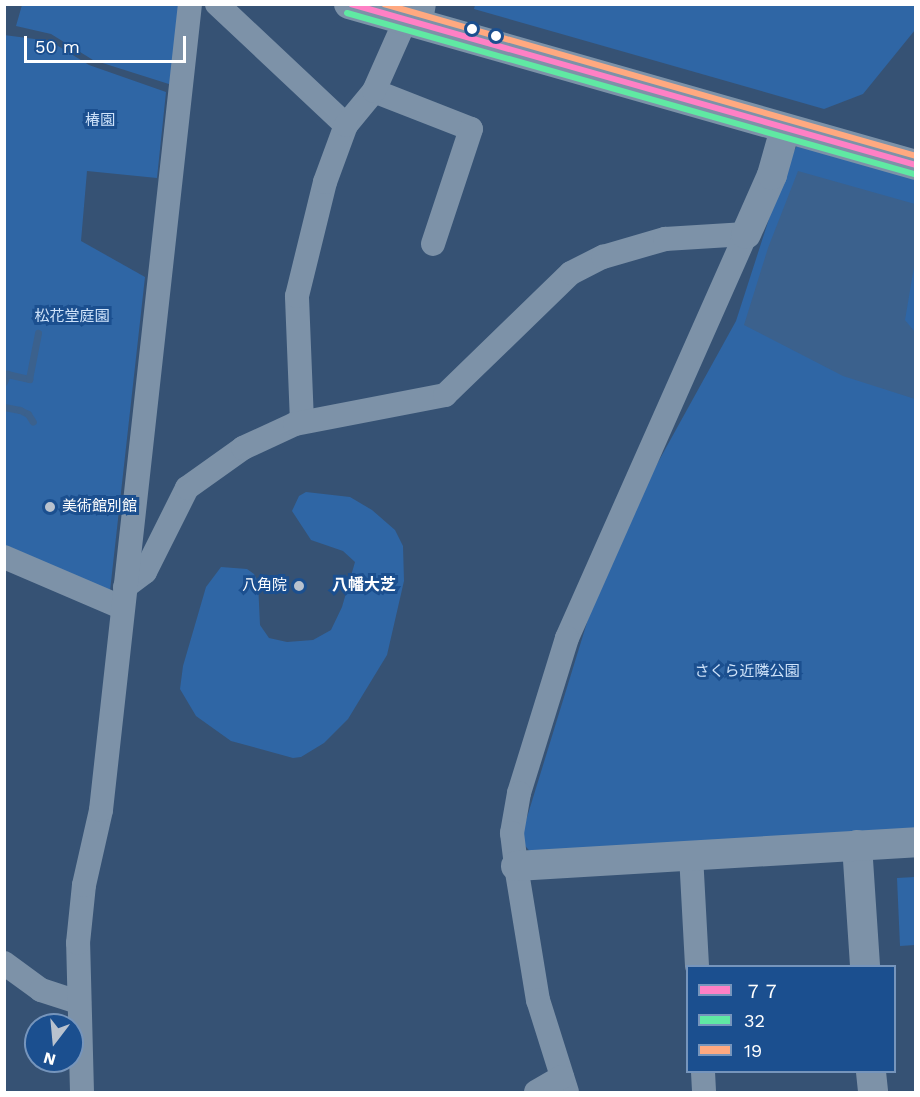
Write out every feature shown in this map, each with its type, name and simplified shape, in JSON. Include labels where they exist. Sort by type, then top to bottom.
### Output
[{"type":"street","points":[[82,1092],[78,944],[84,885],[101,810],[190,4]]},
{"type":"street","points":[[217,4],[346,125]]},
{"type":"street","points":[[349,4],[416,17],[785,129],[915,165]]},
{"type":"street","points":[[302,422],[297,296],[324,182],[346,125],[374,91],[416,17]]},
{"type":"street","points":[[374,91],[471,129],[433,244]]},
{"type":"street","points":[[536,1092],[565,1085],[538,1000],[516,866],[512,833],[519,793],[567,638],[772,175],[785,129]]},
{"type":"street","points":[[124,597],[145,572],[188,488],[243,448],[302,422],[445,395],[571,273],[603,257],[664,239],[746,234]]},
{"type":"street","points":[[4,556],[124,597]]},
{"type":"street","points":[[516,866],[915,842]]},
{"type":"street","points":[[857,845],[865,965]]},
{"type":"street","points":[[691,855],[697,965]]},
{"type":"street","points":[[4,963],[41,990],[79,1002]]},
{"type":"street","points":[[702,1073],[704,1092]]},
{"type":"street","points":[[871,1073],[873,1092]]},
{"type":"green space","points":[[22,5],[179,5],[172,85],[93,60],[51,34],[16,26]]},
{"type":"green space","points":[[475,5],[915,5],[915,30],[863,94],[824,109],[474,9]]},
{"type":"green space","name":"松花堂庭園","points":[[4,35],[50,41],[89,65],[166,92],[157,178],[87,171],[81,241],[145,277],[110,591],[5,545]]},
{"type":"green space","name":"さくら近隣公園","points":[[798,144],[915,176],[915,828],[534,856],[520,840],[609,551],[736,321],[787,163]]},
{"type":"green space","points":[[306,492],[350,497],[372,510],[395,530],[403,546],[404,581],[387,655],[348,719],[324,743],[301,757],[293,758],[231,741],[196,716],[180,689],[183,666],[206,587],[221,567],[247,569],[254,574],[258,582],[260,625],[269,638],[287,642],[313,640],[331,630],[342,607],[355,562],[343,551],[311,540],[292,511],[299,496]]},
{"type":"green space","points":[[915,877],[915,945],[900,946],[897,878]]},
{"type":"shaded area","points":[[798,171],[915,204],[915,261],[905,320],[915,332],[915,399],[843,376],[744,325],[768,248]]},
{"type":"waterway","points":[[4,382],[7,374],[29,379],[38,333]]},
{"type":"waterway","points":[[4,407],[28,414],[33,422]]},
{"type":"transit line","name":"７７","points":[[351,4],[916,165]]},
{"type":"transit line","name":"19","points":[[384,4],[916,156]]},
{"type":"transit line","name":"32","points":[[347,13],[914,174]]},
{"type":"place","name":"美術館別館","points":[[50,507]]},
{"type":"place","name":"八角院","points":[[299,586]]},
{"type":"district","name":"八幡大芝","points":[[364,585]]},
{"type":"park label","name":"椿園","points":[[100,121]]}]
